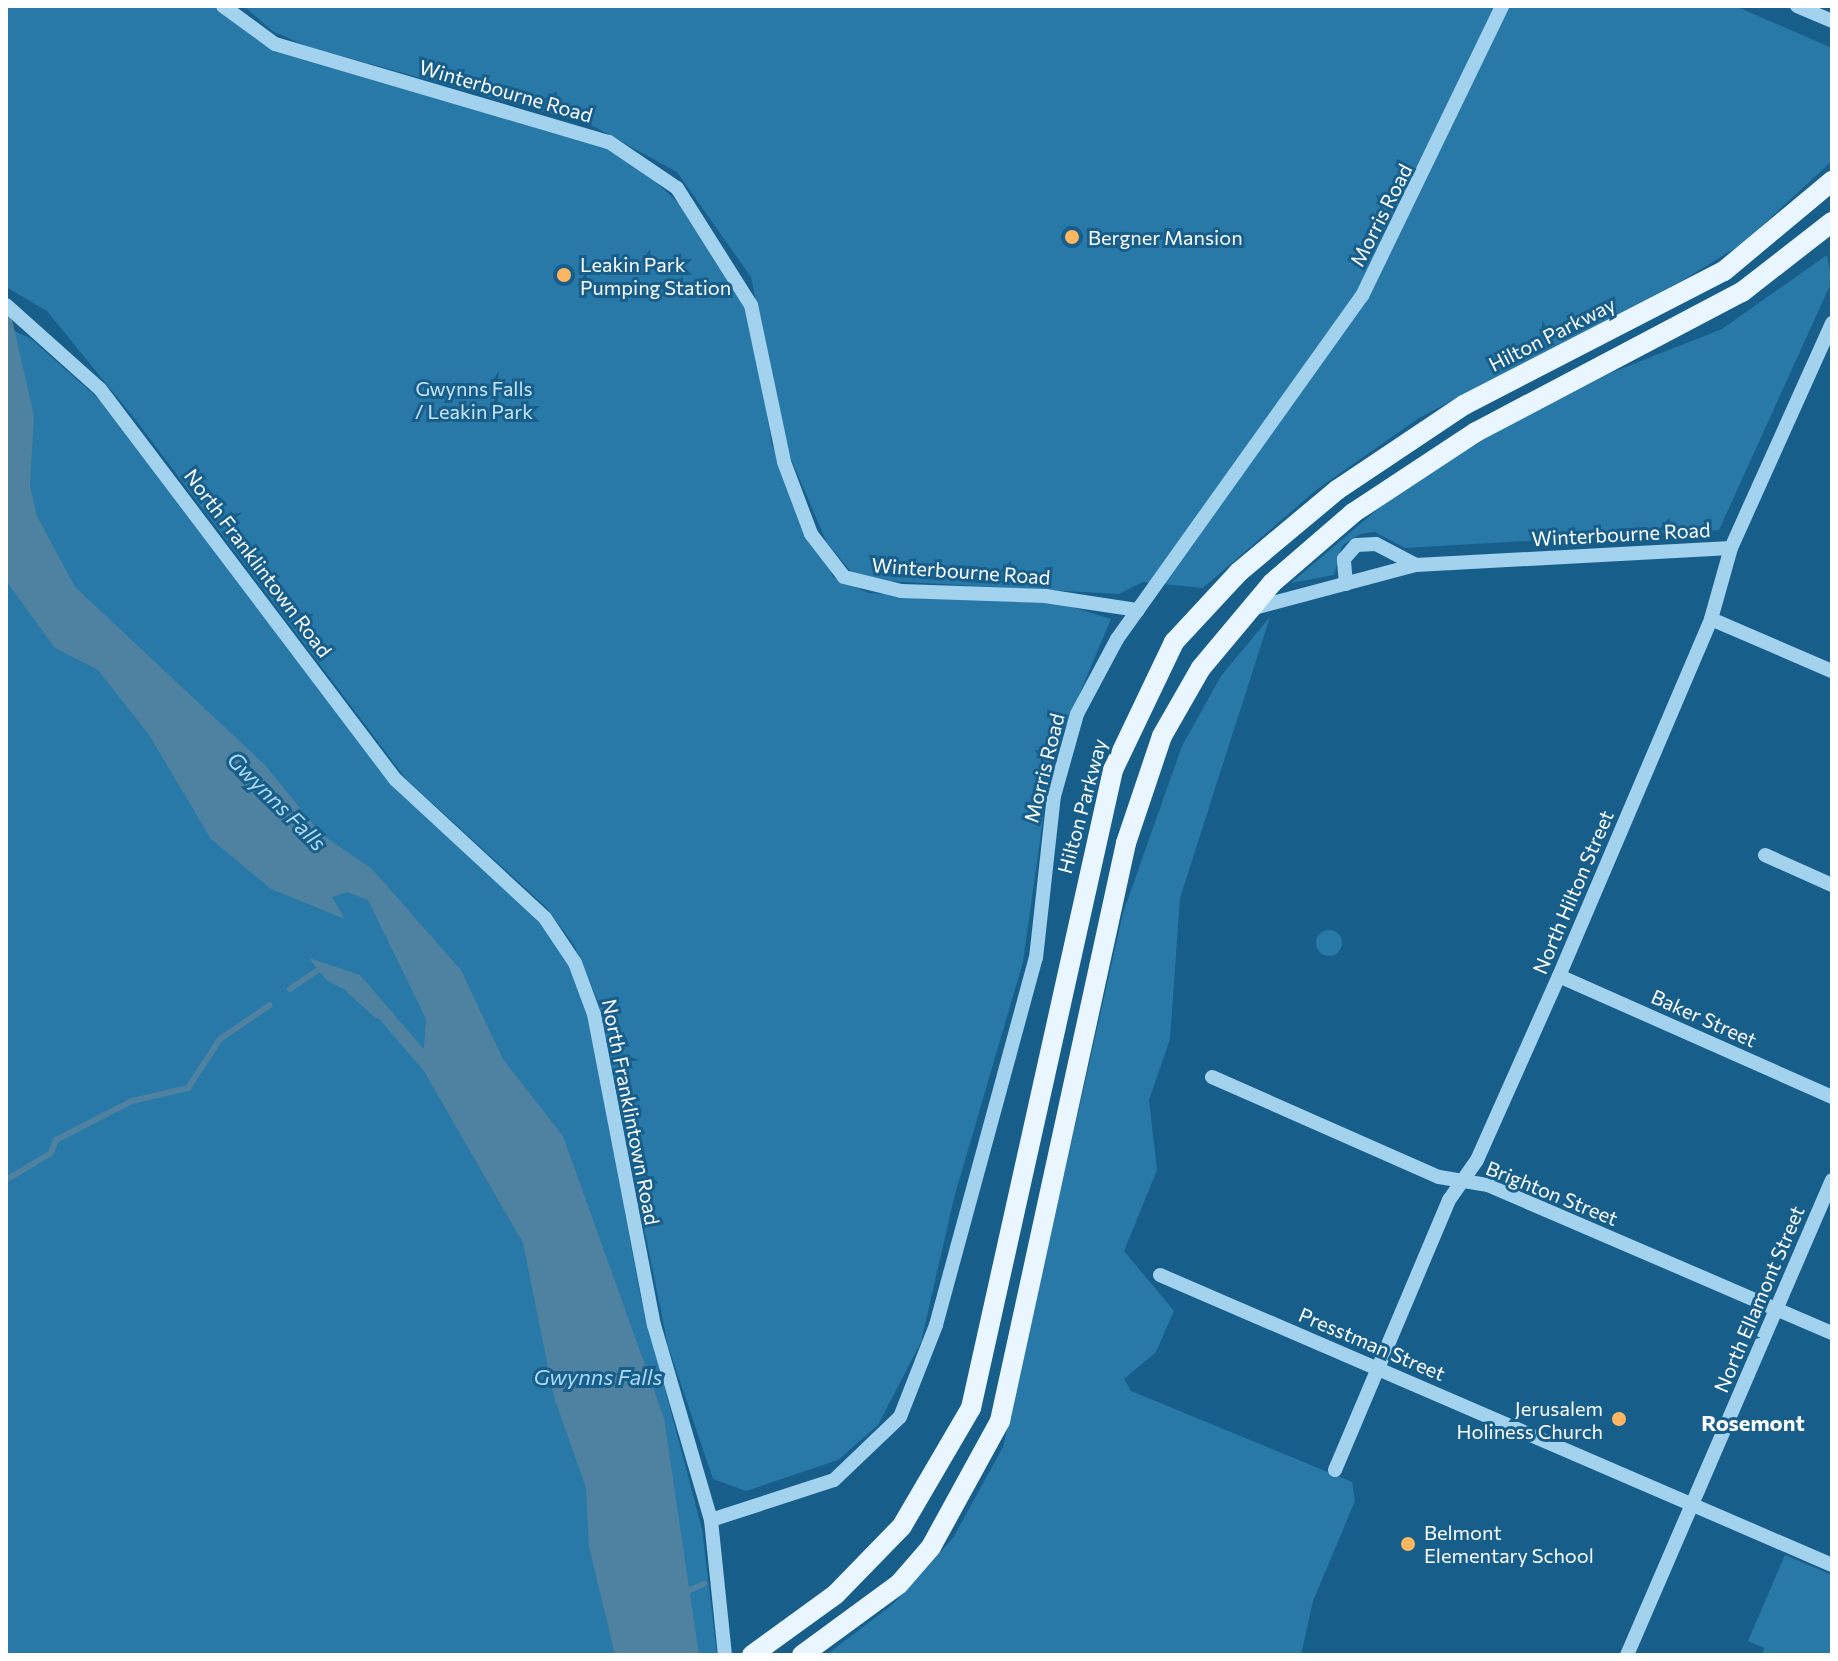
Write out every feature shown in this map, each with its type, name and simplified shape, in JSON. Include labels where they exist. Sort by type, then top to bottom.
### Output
[{"type":"main road","name":"Hilton Parkway","points":[[755,1653],[835,1595],[902,1526],[971,1408],[1113,770],[1174,642],[1239,572],[1337,490],[1464,405],[1724,271],[1832,181]]},
{"type":"main road","points":[[802,1655],[899,1584],[931,1547],[983,1462],[1011,1378],[1145,779],[1201,668],[1244,613],[1301,556],[1416,469],[1717,308],[1831,227]]},
{"type":"street","name":"Winterbourne Road","points":[[223,6],[275,44],[609,142],[677,188],[751,305],[784,462],[811,534],[844,577],[901,591],[1045,596],[1138,610]]},
{"type":"street","name":"Morris Road","points":[[711,1520],[834,1480],[882,1441],[915,1389],[1036,958],[1065,753],[1094,675],[1138,610],[1306,384],[1362,296],[1502,6]]},
{"type":"street","points":[[1797,6],[1832,21]]},
{"type":"street","name":"North Franklintown Road","points":[[11,308],[117,410],[396,780],[545,918],[575,963],[594,1014],[654,1325],[711,1520],[725,1655]]},
{"type":"street","name":"North Hilton Street","points":[[1335,1470],[1463,1181],[1559,976],[1711,619],[1731,548],[1827,351],[1832,323]]},
{"type":"street","points":[[1346,584],[1344,559],[1356,545],[1376,544],[1416,565]]},
{"type":"street","name":"Winterbourne Road","points":[[1244,613],[1416,565],[1731,548]]},
{"type":"street","points":[[1711,619],[1832,671]]},
{"type":"street","points":[[1765,855],[1832,885]]},
{"type":"street","name":"Baker Street","points":[[1559,976],[1832,1097]]},
{"type":"street","name":"Brighton Street","points":[[1212,1077],[1463,1181],[1488,1185],[1832,1333]]},
{"type":"street","name":"North Ellamont Street","points":[[1627,1655],[1832,1180]]},
{"type":"street","name":"Presstman Street","points":[[1160,1275],[1832,1565]]},
{"type":"green space","name":"Gwynns Falls / Leakin Park","points":[[6,6],[223,6],[255,35],[570,130],[628,156],[687,211],[734,282],[753,330],[772,445],[833,577],[869,593],[1062,604],[1111,619],[1051,761],[1023,962],[954,1198],[921,1342],[878,1425],[838,1460],[746,1491],[713,1479],[668,1346],[599,1004],[574,945],[546,907],[406,779],[138,423],[47,311],[6,287]]},
{"type":"green space","points":[[244,6],[1735,6],[1832,48],[1832,161],[1742,244],[1685,279],[1419,418],[1316,490],[1203,588],[1143,582],[1119,594],[887,581],[853,574],[827,543],[785,445],[751,277],[677,172],[591,125],[309,47],[272,31]]},
{"type":"green space","points":[[1827,255],[1832,281],[1719,530],[1405,548],[1375,532],[1360,534],[1342,546],[1334,575],[1291,583],[1393,496],[1475,443],[1608,374],[1722,329]]},
{"type":"green space","points":[[6,327],[30,338],[100,400],[400,793],[531,912],[564,955],[588,1016],[640,1294],[702,1529],[717,1655],[6,1655]]},
{"type":"green space","points":[[1270,617],[1180,898],[1170,1039],[1149,1100],[1157,1170],[1124,1251],[1174,1311],[1156,1352],[1124,1379],[1131,1391],[1352,1482],[1355,1501],[1313,1601],[1301,1655],[826,1655],[892,1605],[953,1538],[1003,1447],[1123,913],[1182,746],[1221,676]]},
{"type":"green space","points":[[1329,930],[1338,934],[1342,943],[1338,952],[1329,956],[1320,952],[1316,943],[1320,934]]},
{"type":"green space","points":[[1785,1555],[1832,1575],[1832,1655],[1762,1655],[1764,1648],[1748,1641]]},
{"type":"water","name":"Gwynns Falls","points":[[6,293],[34,416],[30,486],[37,516],[75,587],[265,765],[321,834],[372,869],[461,970],[503,1059],[563,1136],[664,1418],[699,1655],[615,1655],[589,1547],[586,1488],[554,1397],[523,1243],[424,1071],[361,998],[326,980],[309,958],[360,975],[424,1049],[426,1019],[368,900],[347,892],[332,897],[345,919],[271,889],[211,839],[149,735],[98,670],[55,648],[6,581]]},
{"type":"waterway","points":[[290,989],[323,967]]},
{"type":"waterway","points":[[349,990],[377,1015]]},
{"type":"waterway","points":[[6,1180],[51,1153],[56,1140],[132,1101],[188,1088],[220,1039],[270,1005]]},
{"type":"waterway","points":[[685,1592],[704,1584]]},
{"type":"place","name":"Bergner Mansion","points":[[1072,237]]},
{"type":"place","name":"Leakin Park Pumping Station","points":[[564,275]]},
{"type":"place","name":"Jerusalem Holiness Church","points":[[1619,1419]]},
{"type":"place","name":"Belmont Elementary School","points":[[1408,1544]]},
{"type":"district","name":"Rosemont","points":[[1753,1423]]}]
